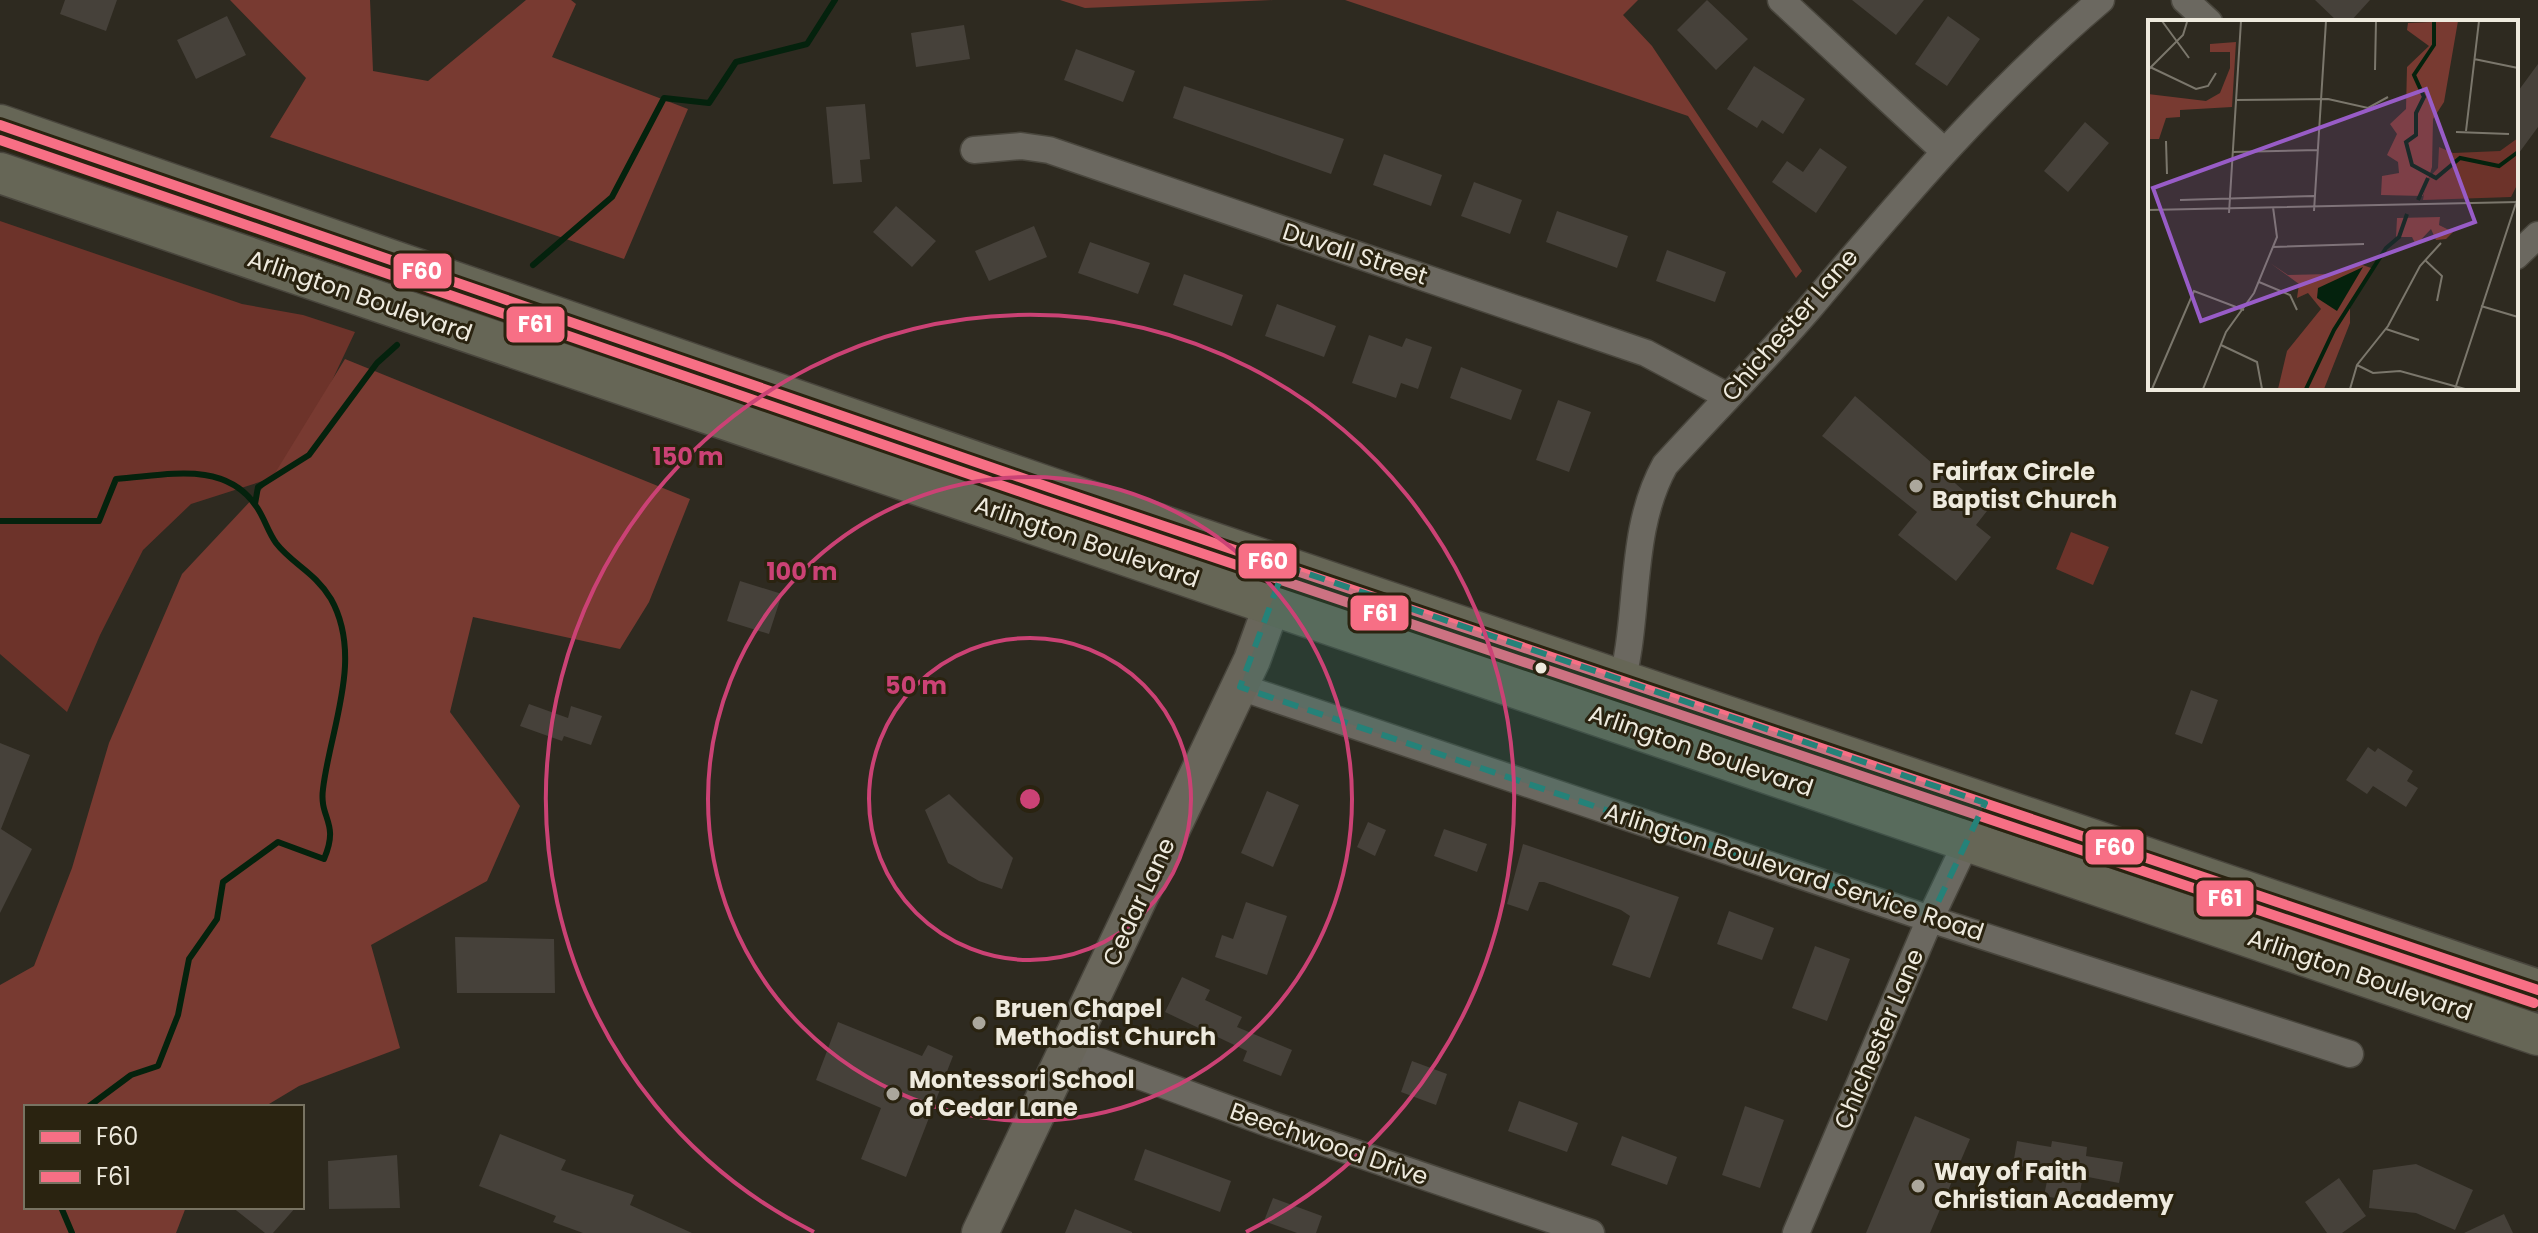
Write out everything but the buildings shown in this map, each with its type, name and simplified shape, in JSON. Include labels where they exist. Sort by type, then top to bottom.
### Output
[{"type":"main road","name":"Arlington Boulevard","points":[[0,125],[241,211],[2538,990]]},
{"type":"main road","name":"Arlington Boulevard","points":[[0,173],[2538,1035]]},
{"type":"main road","name":"Cedar Lane","points":[[980,1233],[1240,687],[1285,566]]},
{"type":"street","points":[[1781,0],[1944,151]]},
{"type":"street","name":"Chichester Lane","points":[[1610,720],[1623,680],[1631,633],[1643,516],[1651,489],[1665,465],[1812,305],[1944,151],[2018,72],[2035,62],[2101,0]]},
{"type":"street","points":[[2185,0],[2207,20]]},
{"type":"street","name":"Duvall Street","points":[[974,150],[1021,146],[1049,150],[1646,353],[1727,396]]},
{"type":"street","points":[[2518,254],[2538,235]]},
{"type":"street","name":"Arlington Boulevard Service Road","points":[[1240,687],[1930,919],[2350,1054]]},
{"type":"street","name":"Chichester Lane","points":[[1796,1233],[1930,919],[1985,803]]},
{"type":"street","name":"Beechwood Drive","points":[[1069,1050],[1270,1124],[1591,1233]]},
{"type":"highlighted area","points":[[1285,566],[1985,803],[1930,919],[1240,687]]},
{"type":"shaded area","points":[[230,0],[370,0],[373,71],[428,81],[526,0],[571,0],[576,4],[552,57],[688,109],[624,259],[270,137],[306,78]]},
{"type":"shaded area","points":[[1060,0],[1273,0],[1085,8]]},
{"type":"shaded area","points":[[1345,0],[1638,0],[1623,15],[1652,46],[1802,271],[1796,278],[1688,116]]},
{"type":"shaded area","points":[[0,221],[242,304],[303,315],[355,332],[312,423],[272,478],[191,504],[143,550],[100,635],[67,712],[0,654]]},
{"type":"shaded area","points":[[345,359],[690,499],[649,602],[620,649],[473,617],[450,712],[520,806],[487,881],[371,945],[400,1048],[299,1086],[267,1105],[24,1105],[24,1209],[185,1209],[176,1233],[0,1233],[0,985],[34,966],[72,868],[109,743],[182,574],[272,478]]},
{"type":"shaded area","points":[[2071,532],[2109,547],[2093,585],[2056,569]]},
{"type":"waterway","points":[[533,265],[612,197],[664,98],[709,103],[736,62],[807,44],[835,0]]},
{"type":"waterway","points":[[255,504],[258,487],[309,455],[377,363],[397,345]]},
{"type":"waterway","points":[[0,521],[99,521],[116,479],[192,474],[227,482],[243,491],[256,506],[282,550],[325,590],[340,622],[345,645],[342,694],[323,789],[330,829],[324,859],[278,842],[223,882],[217,919],[189,959],[178,1015],[158,1066],[131,1075],[91,1105]]},
{"type":"waterway","points":[[62,1209],[72,1233]]},
{"type":"transit line","name":"F60","points":[[0,125],[1051,488],[2538,990]]},
{"type":"transit line","name":"F61","points":[[0,140],[1047,501],[2534,1003]]},
{"type":"place","name":"Fairfax Circle Baptist Church","points":[[1916,486]]},
{"type":"place","name":"Bruen Chapel Methodist Church","points":[[979,1023]]},
{"type":"place","name":"Montessori School of Cedar Lane","points":[[893,1094]]},
{"type":"place","name":"Way of Faith Christian Academy","points":[[1918,1186]]}]
